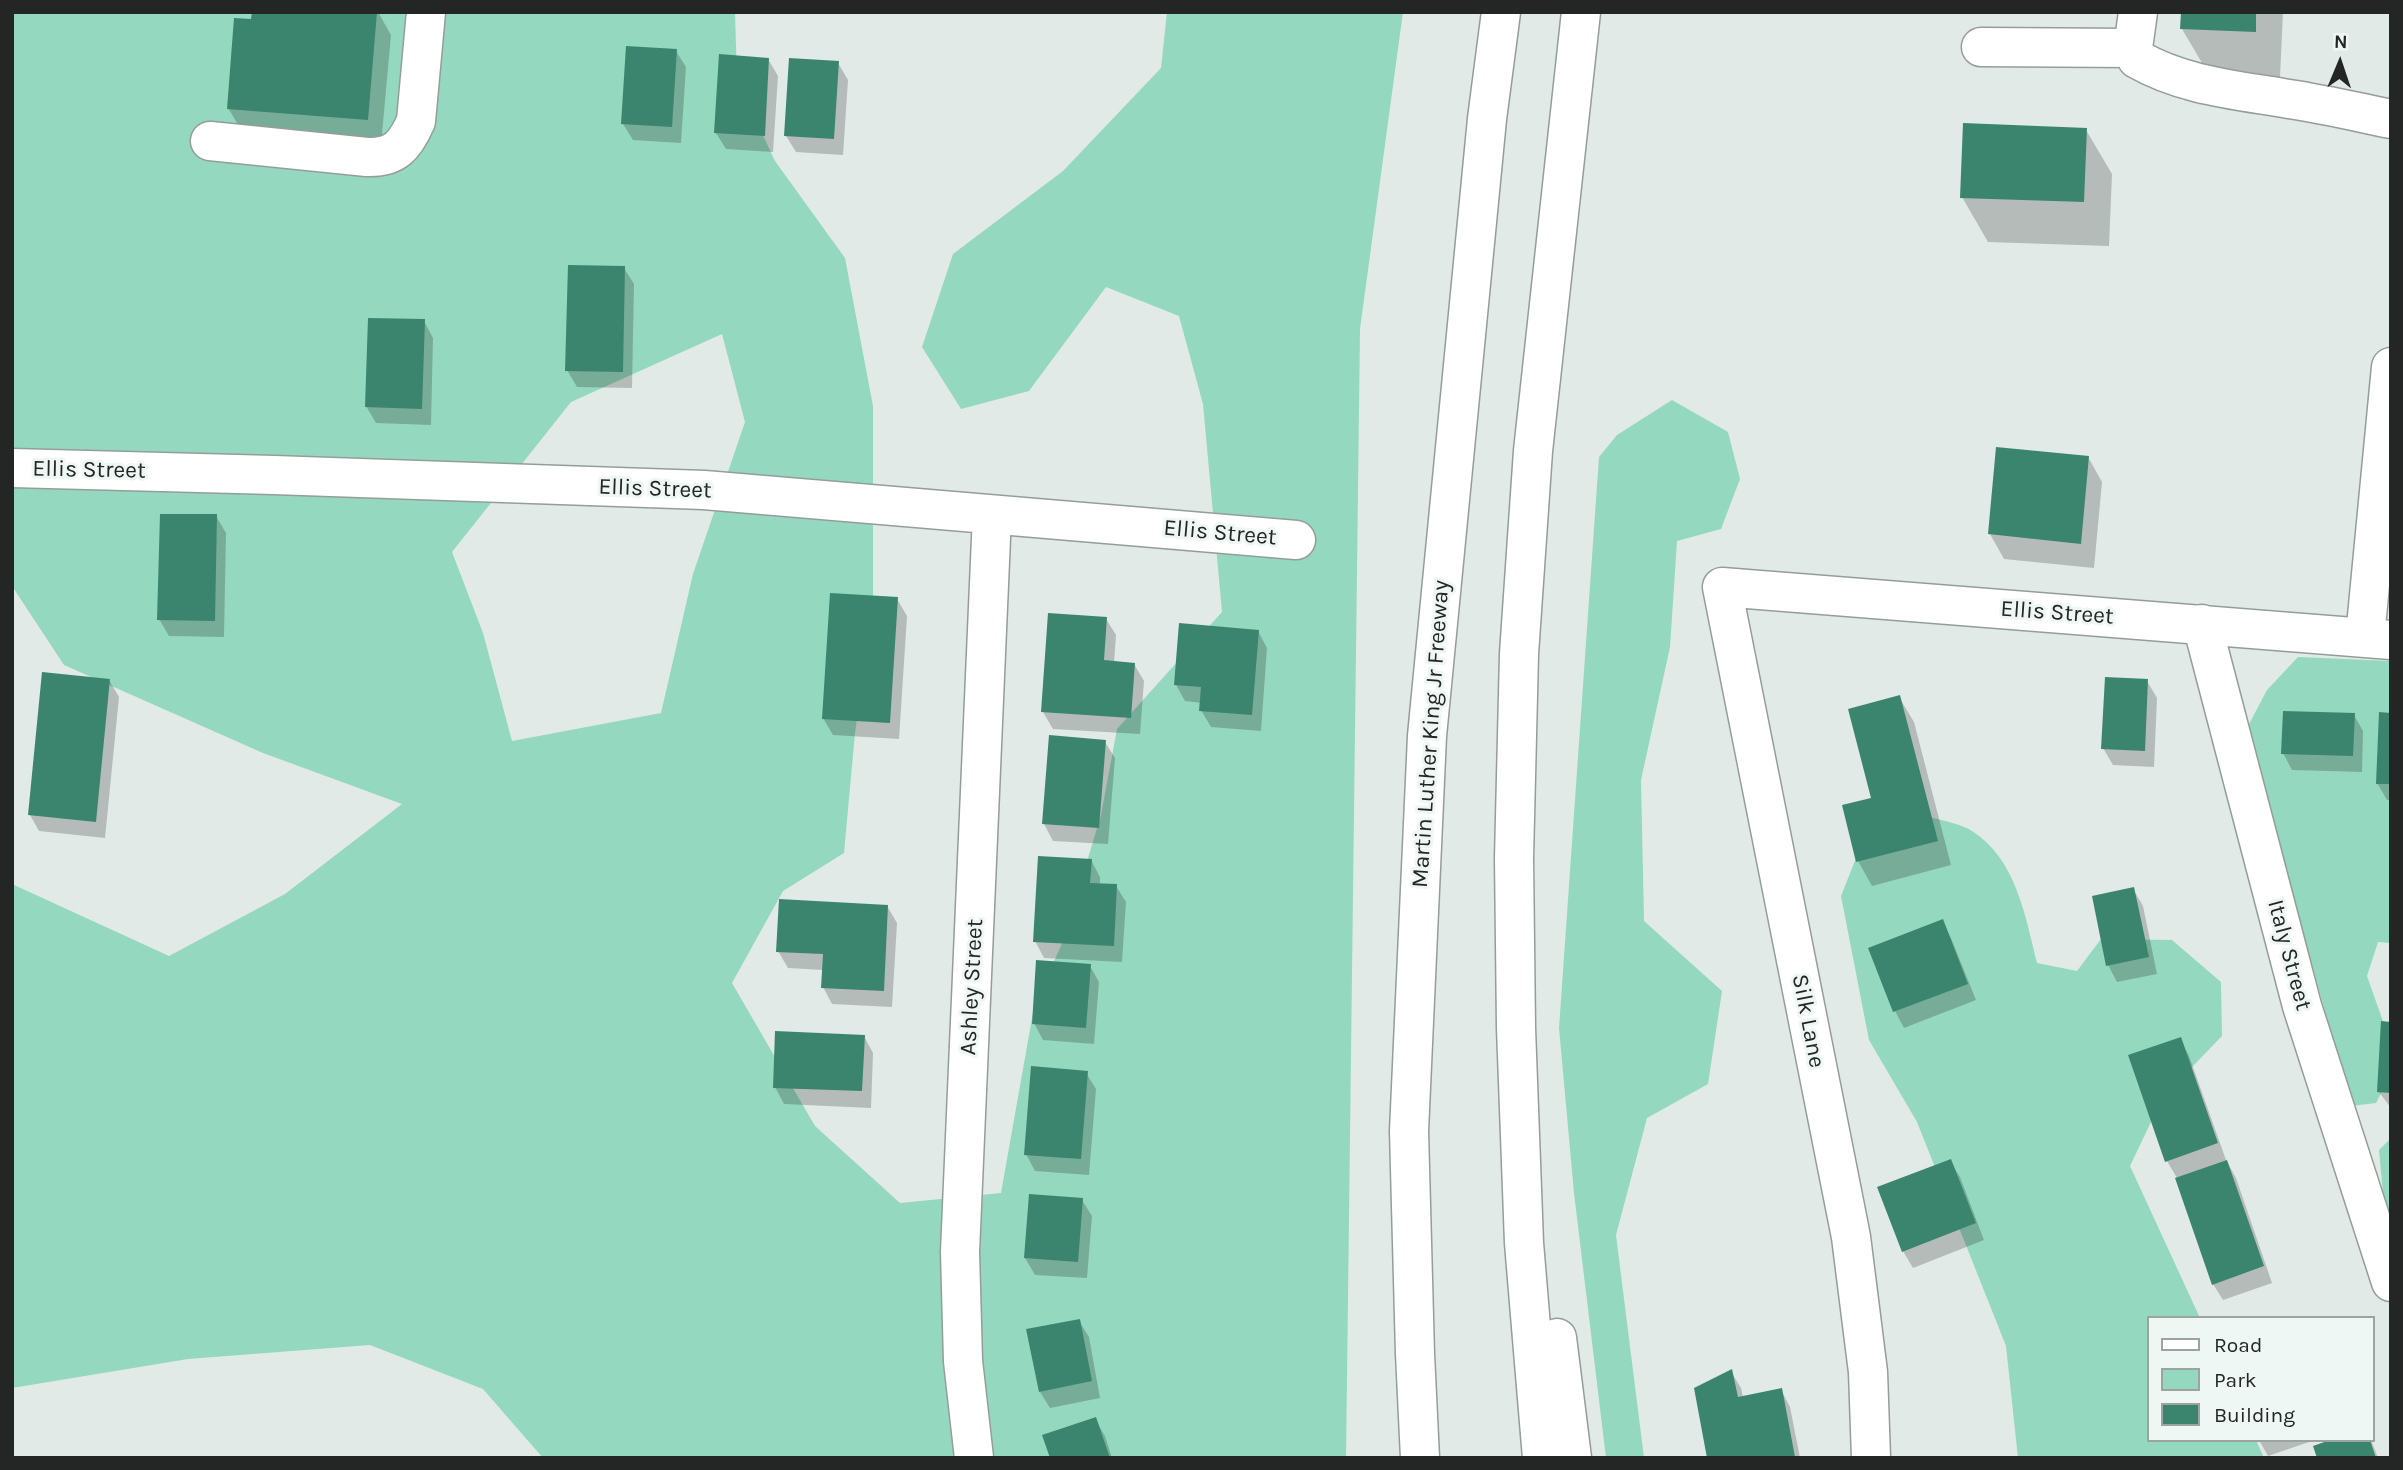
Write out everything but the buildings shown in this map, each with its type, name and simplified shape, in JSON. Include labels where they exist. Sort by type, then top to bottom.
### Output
[{"type":"main road","points":[[210,141],[367,157],[384,158],[394,153],[409,138],[416,121],[426,12]]},
{"type":"main road","name":"Martin Luther King Jr Freeway","points":[[1420,1458],[1409,1131],[1427,736],[1483,160],[1501,12]]},
{"type":"main road","points":[[1542,1458],[1524,1243],[1516,1028],[1514,858],[1520,640],[1533,451],[1581,12]]},
{"type":"main road","points":[[1981,47],[2136,40],[2154,69],[2195,83],[2323,104],[2391,119]]},
{"type":"main road","points":[[2378,638],[2391,367]]},
{"type":"main road","name":"Ellis Street","points":[[12,468],[704,490],[1296,540]]},
{"type":"main road","name":"Ashley Street","points":[[974,1458],[963,1361],[960,1252],[992,515]]},
{"type":"main road","name":"Ellis Street","points":[[1722,587],[2378,638]]},
{"type":"main road","name":"Silk Lane","points":[[1722,587],[1851,1237],[1868,1372],[1871,1458]]},
{"type":"main road","name":"Italy Street","points":[[2202,624],[2302,1006],[2391,1282]]},
{"type":"main road","points":[[1516,1028],[1572,1458]]},
{"type":"green space","points":[[12,12],[735,12],[737,80],[775,161],[845,258],[873,406],[873,606],[855,733],[844,853],[783,891],[732,983],[815,1126],[900,1203],[1001,1193],[1034,1007],[1063,941],[1101,815],[1117,729],[1222,612],[1203,404],[1179,316],[1106,287],[1029,391],[961,409],[922,347],[953,254],[1063,171],[1161,68],[1167,12],[1403,12],[1360,329],[1346,1458],[543,1458],[483,1389],[370,1345],[188,1359],[12,1388],[12,884],[169,956],[285,894],[402,804],[263,753],[64,665],[12,586]],"holes":[[[722,334],[745,422],[693,574],[661,713],[512,741],[483,633],[452,552],[571,402]]]},
{"type":"green space","points":[[1672,400],[1728,432],[1740,479],[1721,529],[1677,541],[1670,647],[1641,780],[1644,921],[1722,991],[1708,1084],[1647,1118],[1616,1235],[1644,1458],[1606,1458],[1574,1193],[1559,1028],[1599,457],[1617,435]]},
{"type":"green space","points":[[2298,657],[2391,661],[2391,943],[2378,942],[2367,976],[2391,1044],[2391,1074],[2376,1103],[2351,1106],[2247,728],[2267,690]]},
{"type":"green space","points":[[1904,811],[1958,825],[1972,831],[1987,843],[2009,872],[2023,908],[2037,963],[2077,971],[2101,939],[2172,940],[2221,982],[2222,1036],[2163,1097],[2130,1166],[2199,1316],[2148,1316],[2148,1442],[2257,1442],[2264,1458],[2018,1458],[2006,1346],[1917,1122],[1869,1040],[1841,896],[1870,823]]},
{"type":"green space","points":[[2391,1138],[2391,1224],[2384,1204],[2379,1150]]}]
